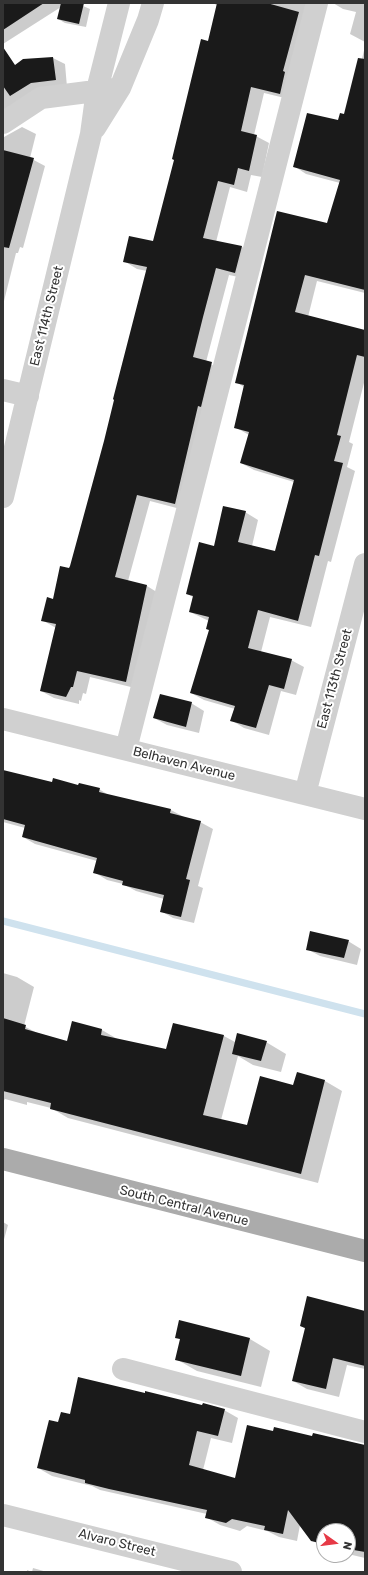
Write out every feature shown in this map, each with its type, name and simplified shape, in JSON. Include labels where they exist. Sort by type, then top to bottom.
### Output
[{"type":"main road","name":"South Central Avenue","points":[[3,1159],[365,1251]]},
{"type":"street","name":"East 114th Street","points":[[3,497],[91,134],[97,90],[119,3]]},
{"type":"street","name":"East 114th Street","points":[[91,134],[120,88],[148,20],[153,3]]},
{"type":"street","points":[[126,749],[317,3]]},
{"type":"street","points":[[3,123],[41,98],[120,88]]},
{"type":"street","points":[[3,390],[28,396]]},
{"type":"street","name":"East 113th Street","points":[[305,794],[365,564]]},
{"type":"street","name":"Belhaven Avenue","points":[[3,719],[365,809]]},
{"type":"street","points":[[123,1369],[365,1432]]},
{"type":"street","name":"Alvaro Street","points":[[3,1515],[231,1572]]},
{"type":"building","points":[[3,3],[44,3],[3,30]]},
{"type":"building","points":[[61,3],[84,3],[79,24],[57,19]]},
{"type":"building","points":[[217,3],[267,3],[299,12],[283,71],[285,72],[280,94],[251,87],[241,131],[257,135],[249,171],[238,168],[234,185],[218,181],[203,238],[242,246],[235,273],[216,268],[203,317],[193,357],[212,362],[201,407],[198,406],[175,504],[137,495],[115,577],[147,585],[126,682],[77,671],[73,687],[71,687],[66,697],[40,691],[56,624],[41,621],[47,597],[53,599],[60,566],[69,568],[70,566],[104,441],[113,399],[147,267],[123,262],[129,236],[153,241],[174,160],[172,159],[201,39],[208,41]]},
{"type":"building","points":[[3,47],[15,65],[23,59],[53,57],[56,80],[31,83],[10,96],[3,86]]},
{"type":"building","points":[[358,58],[365,59],[365,290],[305,275],[295,312],[365,330],[365,357],[357,355],[337,435],[341,436],[334,461],[343,463],[319,556],[315,555],[298,621],[258,610],[248,648],[292,659],[284,689],[269,685],[256,728],[230,721],[235,706],[190,693],[209,630],[206,629],[209,617],[189,612],[193,596],[186,594],[199,542],[214,546],[223,506],[246,511],[238,542],[275,551],[294,480],[240,463],[249,432],[234,428],[244,385],[235,383],[277,211],[327,223],[340,180],[293,167],[307,113],[338,120],[340,113],[344,114]]},
{"type":"building","points":[[3,150],[34,158],[9,248],[3,247]]},
{"type":"building","points":[[160,694],[192,702],[186,727],[153,718]]},
{"type":"building","points":[[3,770],[52,782],[53,778],[78,785],[79,783],[100,788],[99,792],[171,809],[170,813],[201,821],[186,879],[190,880],[181,917],[160,912],[164,895],[122,885],[123,881],[93,873],[97,858],[22,837],[25,825],[3,819]]},
{"type":"building","points":[[310,931],[349,940],[344,958],[306,950]]},
{"type":"building","points":[[3,1018],[26,1025],[25,1029],[67,1041],[72,1021],[102,1029],[101,1035],[166,1049],[173,1023],[224,1035],[203,1115],[247,1125],[260,1076],[293,1085],[297,1072],[325,1080],[301,1174],[50,1109],[51,1103],[3,1091]]},
{"type":"building","points":[[237,1033],[267,1041],[261,1061],[232,1054]]},
{"type":"building","points":[[307,1296],[365,1311],[365,1366],[333,1358],[326,1389],[292,1381],[305,1328],[300,1326]]},
{"type":"building","points":[[179,1320],[250,1338],[241,1376],[175,1360],[180,1339],[175,1338]]},
{"type":"building","points":[[78,1377],[145,1393],[145,1391],[225,1409],[218,1436],[197,1431],[189,1465],[235,1478],[247,1425],[273,1431],[274,1427],[312,1436],[313,1433],[365,1445],[365,1552],[356,1550],[356,1523],[316,1523],[316,1542],[311,1541],[288,1510],[283,1534],[264,1530],[265,1526],[232,1519],[226,1523],[205,1518],[207,1510],[109,1489],[85,1483],[85,1480],[37,1468],[49,1420],[58,1422],[61,1412],[70,1414]]},
{"type":"waterway","points":[[3,921],[365,1014]]}]
